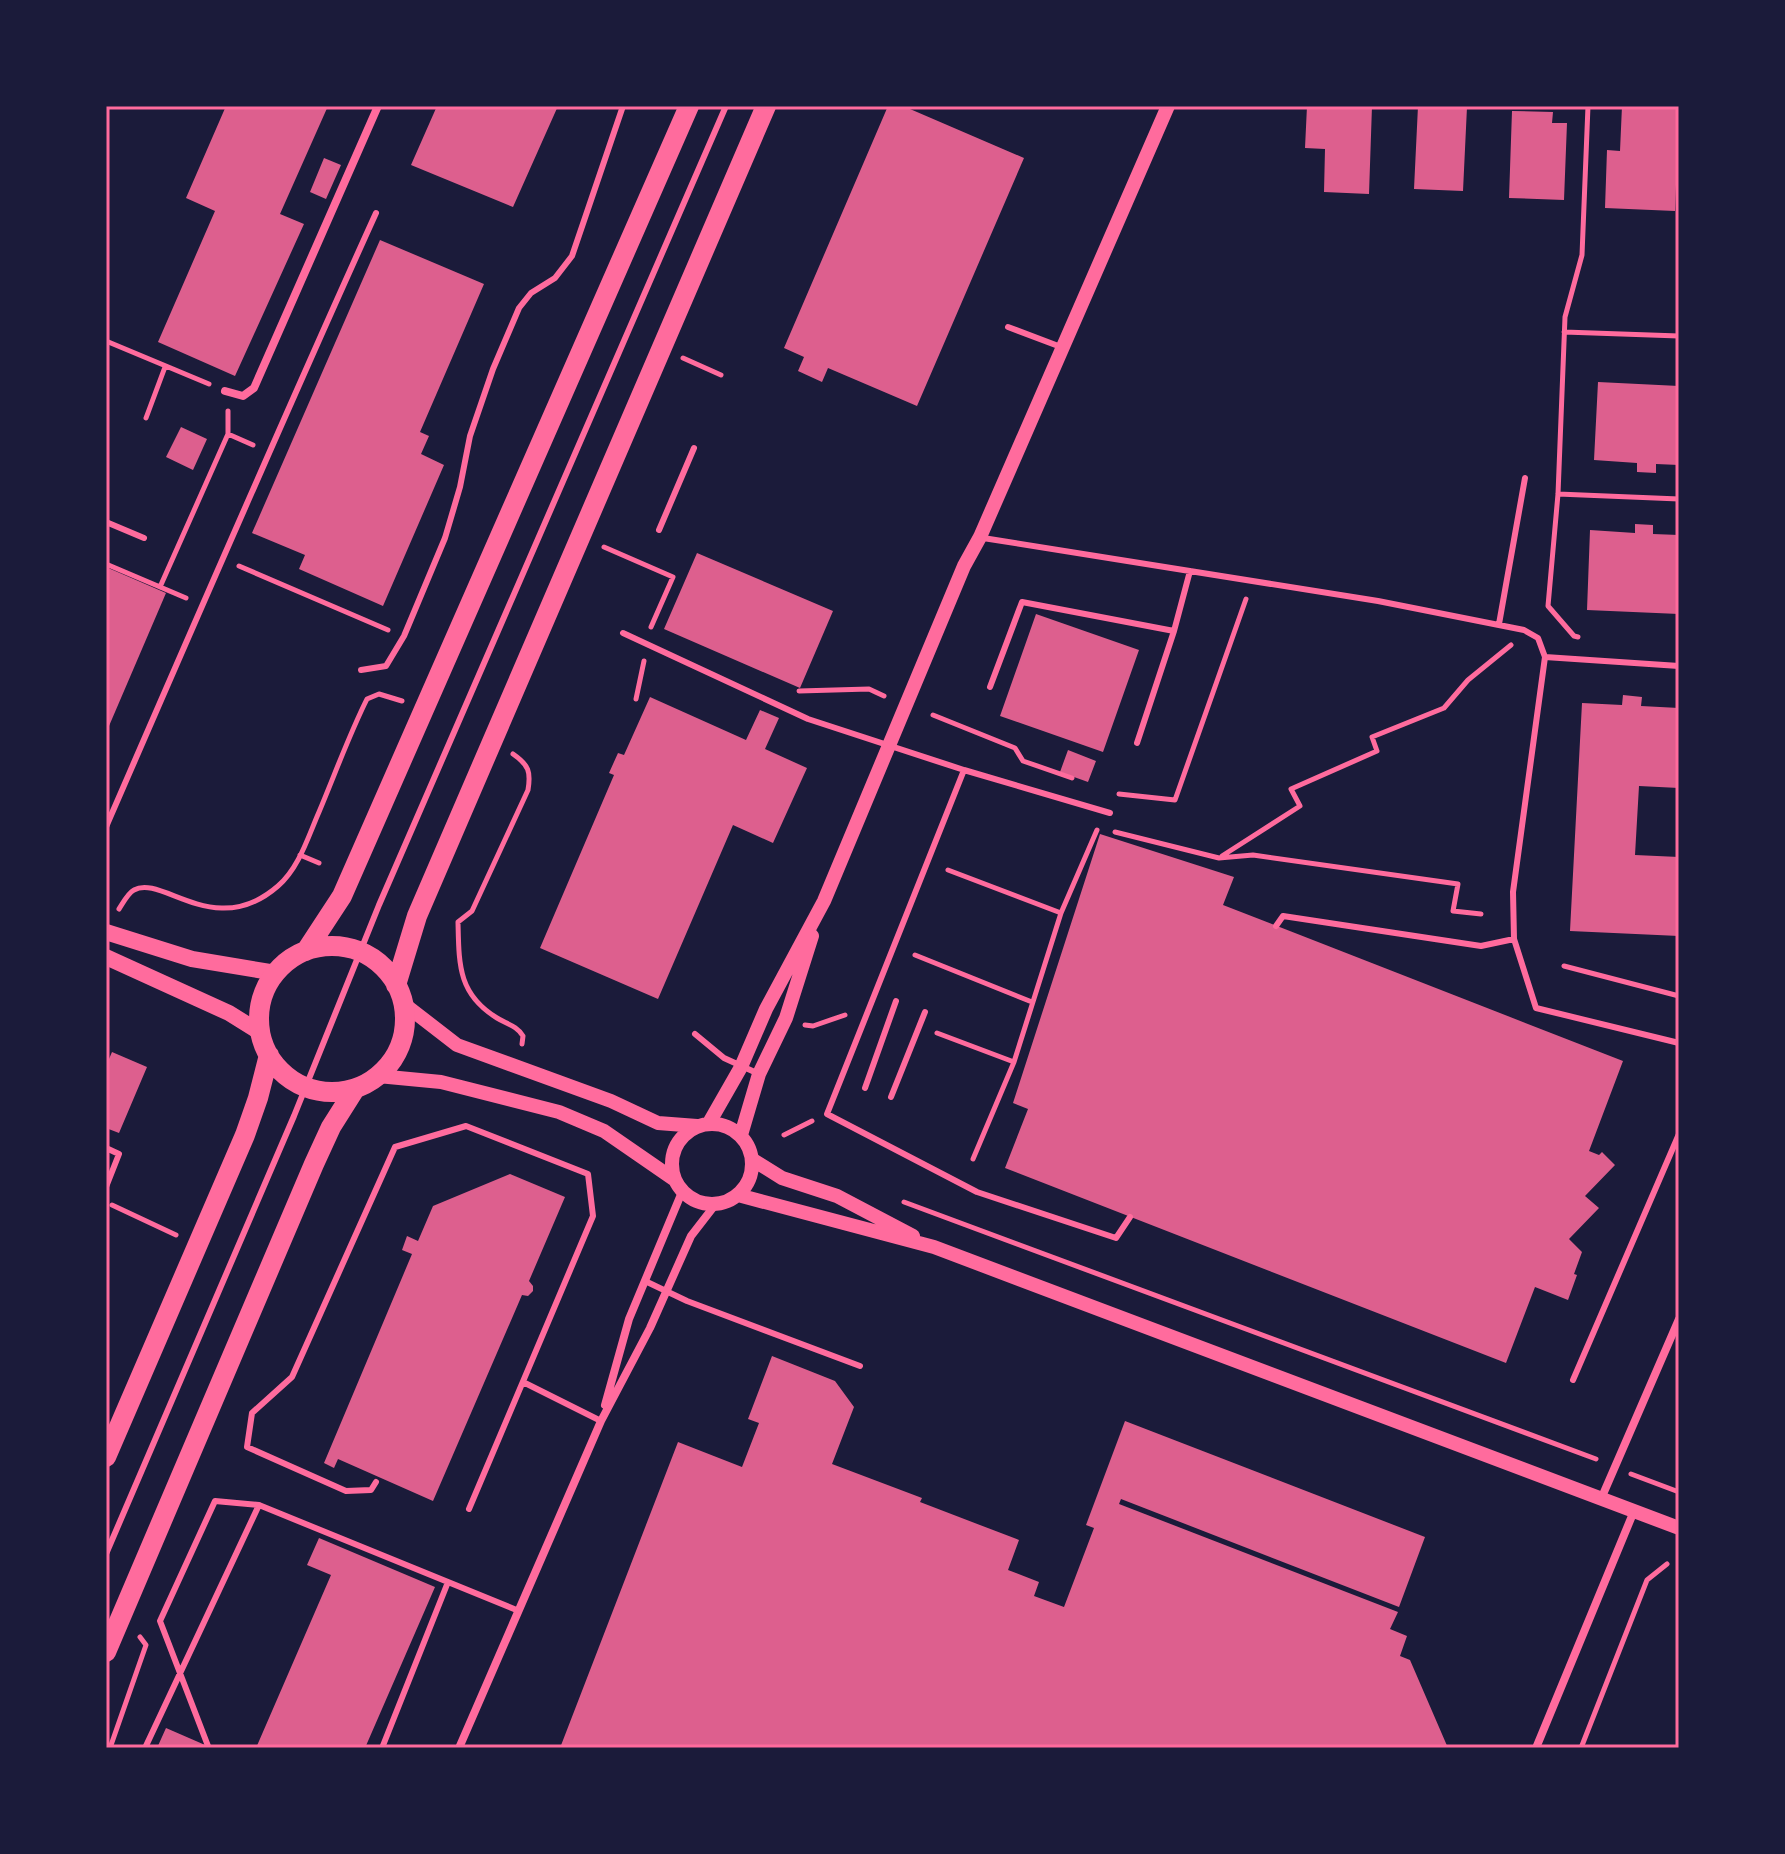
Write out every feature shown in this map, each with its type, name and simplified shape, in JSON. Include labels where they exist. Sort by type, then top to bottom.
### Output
[{"type":"main road","points":[[306,951],[342,896],[689,106]]},
{"type":"main road","points":[[396,985],[417,916],[766,106]]},
{"type":"main road","points":[[106,932],[192,959],[276,973]]},
{"type":"main road","points":[[333,946],[360,952],[374,960],[396,985],[404,1004],[401,1044],[378,1076],[355,1089],[321,1092],[305,1087],[284,1074],[269,1055],[261,1033],[263,995],[284,964],[306,951],[333,946]]},
{"type":"main road","points":[[107,959],[220,1008],[261,1033]]},
{"type":"main road","points":[[106,1457],[245,1135],[269,1055]]},
{"type":"main road","points":[[106,1652],[314,1164],[331,1127],[355,1089]]},
{"type":"street","points":[[225,391],[243,396],[254,388],[378,106]]},
{"type":"street","points":[[601,1421],[629,1319],[678,1186],[671,1164],[674,1149],[684,1134],[703,1125],[741,1067],[766,1009],[824,901],[964,566],[980,537],[1168,106]]},
{"type":"street","points":[[741,1135],[759,1074],[786,1018],[824,901]]},
{"type":"street","points":[[404,1004],[457,1045],[611,1101],[658,1123],[728,1126],[741,1135],[753,1160],[749,1181],[738,1195],[715,1205],[691,1236],[650,1328],[601,1421],[459,1748]]},
{"type":"street","points":[[378,1076],[441,1082],[559,1112],[604,1131],[695,1201],[715,1205]]},
{"type":"street","points":[[753,1160],[782,1178],[837,1196],[934,1247]]},
{"type":"street","points":[[738,1195],[934,1247],[1679,1528]]},
{"type":"street","points":[[1601,1499],[1679,1319]]},
{"type":"street","points":[[1536,1748],[1634,1511]]},
{"type":"lane","points":[[361,670],[386,666],[404,636],[445,538],[460,487],[470,436],[493,369],[519,308],[531,293],[555,278],[572,256],[623,106]]},
{"type":"lane","points":[[106,1554],[441,762],[726,106]]},
{"type":"lane","points":[[106,827],[204,606],[268,451],[376,213]]},
{"type":"lane","points":[[1008,327],[1062,347]]},
{"type":"lane","points":[[659,530],[694,448]]},
{"type":"lane","points":[[1499,624],[1525,478]]},
{"type":"lane","points":[[106,522],[144,538]]},
{"type":"lane","points":[[980,537],[1499,624],[1524,630],[1538,638],[1545,657],[1513,892],[1514,939],[1536,1008],[1679,1043]]},
{"type":"lane","points":[[1137,743],[1190,571]]},
{"type":"lane","points":[[990,687],[1022,602],[1174,631]]},
{"type":"lane","points":[[623,633],[808,719],[1110,813]]},
{"type":"lane","points":[[1545,657],[1679,666]]},
{"type":"lane","points":[[964,770],[827,1114],[977,1192],[1116,1238],[1130,1217]]},
{"type":"lane","points":[[1276,926],[1283,916],[1481,946],[1514,939]]},
{"type":"lane","points":[[865,1088],[896,1001]]},
{"type":"lane","points":[[891,1097],[925,1012]]},
{"type":"lane","points":[[695,1034],[724,1058],[759,1074]]},
{"type":"lane","points":[[376,1482],[371,1490],[346,1491],[247,1447],[252,1413],[292,1377],[395,1147],[466,1126],[588,1174],[593,1216],[469,1509]]},
{"type":"lane","points":[[1573,1380],[1679,1134]]},
{"type":"lane","points":[[106,1148],[119,1154],[106,1187]]},
{"type":"lane","points":[[645,1281],[860,1366]]},
{"type":"lane","points":[[523,1382],[601,1421]]},
{"type":"lane","points":[[208,1746],[160,1621],[215,1501],[259,1505],[519,1611]]},
{"type":"lane","points":[[145,1748],[259,1505]]},
{"type":"lane","points":[[382,1748],[448,1582]]},
{"type":"path","points":[[1588,106],[1582,255],[1565,317],[1558,494],[1548,606],[1574,636],[1588,638]]},
{"type":"path","points":[[1564,332],[1679,336]]},
{"type":"path","points":[[106,341],[225,391]]},
{"type":"path","points":[[679,356],[721,375]]},
{"type":"path","points":[[146,418],[165,367]]},
{"type":"path","points":[[160,587],[228,434],[228,411],[236,396]]},
{"type":"path","points":[[228,434],[268,451]]},
{"type":"path","points":[[1558,494],[1679,499]]},
{"type":"path","points":[[599,545],[673,577],[651,629],[636,699]]},
{"type":"path","points":[[223,559],[404,636]]},
{"type":"path","points":[[106,564],[204,606]]},
{"type":"path","points":[[1117,794],[1175,800],[1251,580]]},
{"type":"path","points":[[1219,858],[1300,806],[1291,789],[1377,751],[1372,737],[1444,708],[1468,680],[1505,652]]},
{"type":"path","points":[[797,691],[869,689],[884,696]]},
{"type":"path","points":[[119,909],[132,890],[140,888],[223,909],[251,904],[281,884],[300,855],[367,699],[379,694],[405,702]]},
{"type":"path","points":[[933,715],[1015,748],[1023,761],[1077,780]]},
{"type":"path","points":[[509,751],[525,762],[530,774],[528,790],[472,911],[456,922],[462,975],[469,994],[481,1008],[519,1029],[523,1036],[521,1051]]},
{"type":"path","points":[[973,1159],[1014,1062],[1061,913],[1096,831],[1105,829],[1219,858],[1253,855],[1458,884],[1453,911],[1481,914]]},
{"type":"path","points":[[300,855],[319,863]]},
{"type":"path","points":[[948,870],[1061,913]]},
{"type":"path","points":[[915,955],[1032,1002]]},
{"type":"path","points":[[1564,966],[1679,996]]},
{"type":"path","points":[[784,1135],[827,1114]]},
{"type":"path","points":[[896,1199],[1679,1492]]},
{"type":"path","points":[[106,1200],[108,1204],[177,1235]]},
{"type":"path","points":[[1581,1748],[1647,1580],[1667,1564]]},
{"type":"path","points":[[110,1748],[146,1645],[137,1634]]},
{"type":"building","points":[[226,106],[328,106],[280,214],[304,224],[235,376],[158,342],[215,211],[186,198]]},
{"type":"building","points":[[437,106],[558,106],[513,207],[411,165]]},
{"type":"building","points":[[888,106],[903,106],[1024,158],[917,406],[828,368],[822,382],[798,371],[804,357],[784,348]]},
{"type":"building","points":[[1307,106],[1372,106],[1369,194],[1324,192],[1325,149],[1305,148]]},
{"type":"building","points":[[1418,106],[1467,107],[1463,191],[1414,189]]},
{"type":"building","points":[[1622,106],[1679,106],[1675,211],[1605,208],[1607,150],[1620,151]]},
{"type":"building","points":[[1512,111],[1553,112],[1552,123],[1567,123],[1564,200],[1509,198]]},
{"type":"building","points":[[324,158],[341,165],[326,199],[310,192]]},
{"type":"building","points":[[380,240],[484,284],[420,432],[429,436],[421,454],[444,465],[383,606],[299,569],[305,555],[252,533]]},
{"type":"building","points":[[1598,382],[1679,386],[1679,465],[1656,464],[1656,473],[1637,472],[1637,463],[1594,460]]},
{"type":"building","points":[[181,427],[207,439],[193,470],[166,457]]},
{"type":"building","points":[[1635,524],[1653,525],[1653,534],[1679,535],[1679,614],[1587,610],[1590,530],[1635,533]]},
{"type":"building","points":[[697,553],[833,611],[800,688],[664,629]]},
{"type":"building","points":[[106,567],[166,593],[106,733]]},
{"type":"building","points":[[1036,614],[1139,650],[1103,752],[1000,716]]},
{"type":"building","points":[[1623,695],[1642,697],[1641,706],[1679,708],[1679,788],[1639,786],[1635,855],[1679,857],[1679,936],[1570,931],[1582,703],[1622,705]]},
{"type":"building","points":[[650,697],[746,740],[760,710],[779,718],[765,749],[807,768],[773,843],[733,825],[658,999],[540,948],[614,775],[609,773],[618,753],[624,755]]},
{"type":"building","points":[[1068,750],[1096,761],[1088,782],[1060,772]]},
{"type":"building","points":[[1100,834],[1234,877],[1223,905],[1623,1061],[1589,1151],[1599,1155],[1602,1152],[1615,1165],[1585,1196],[1599,1208],[1569,1239],[1582,1252],[1568,1300],[1535,1287],[1506,1363],[1005,1168],[1028,1109],[1013,1103]]},
{"type":"building","points":[[112,1052],[147,1067],[119,1133],[106,1128],[106,1066]]},
{"type":"building","points":[[510,1174],[565,1197],[529,1281],[533,1291],[528,1296],[522,1295],[433,1501],[338,1459],[334,1468],[324,1463],[412,1254],[402,1250],[407,1236],[418,1241],[433,1206]]},
{"type":"building","points":[[772,1356],[835,1381],[854,1407],[832,1464],[1019,1540],[1008,1570],[1039,1582],[1034,1596],[1064,1607],[1094,1528],[1086,1525],[1125,1421],[1425,1537],[1399,1607],[1121,1499],[1119,1504],[1398,1612],[1390,1629],[1407,1636],[1400,1656],[1410,1660],[1448,1748],[560,1748],[678,1442],[742,1467],[759,1423],[748,1419]]},
{"type":"building","points":[[319,1538],[435,1587],[365,1748],[256,1748],[331,1575],[307,1565]]},
{"type":"building","points":[[166,1728],[212,1748],[157,1748]]}]
